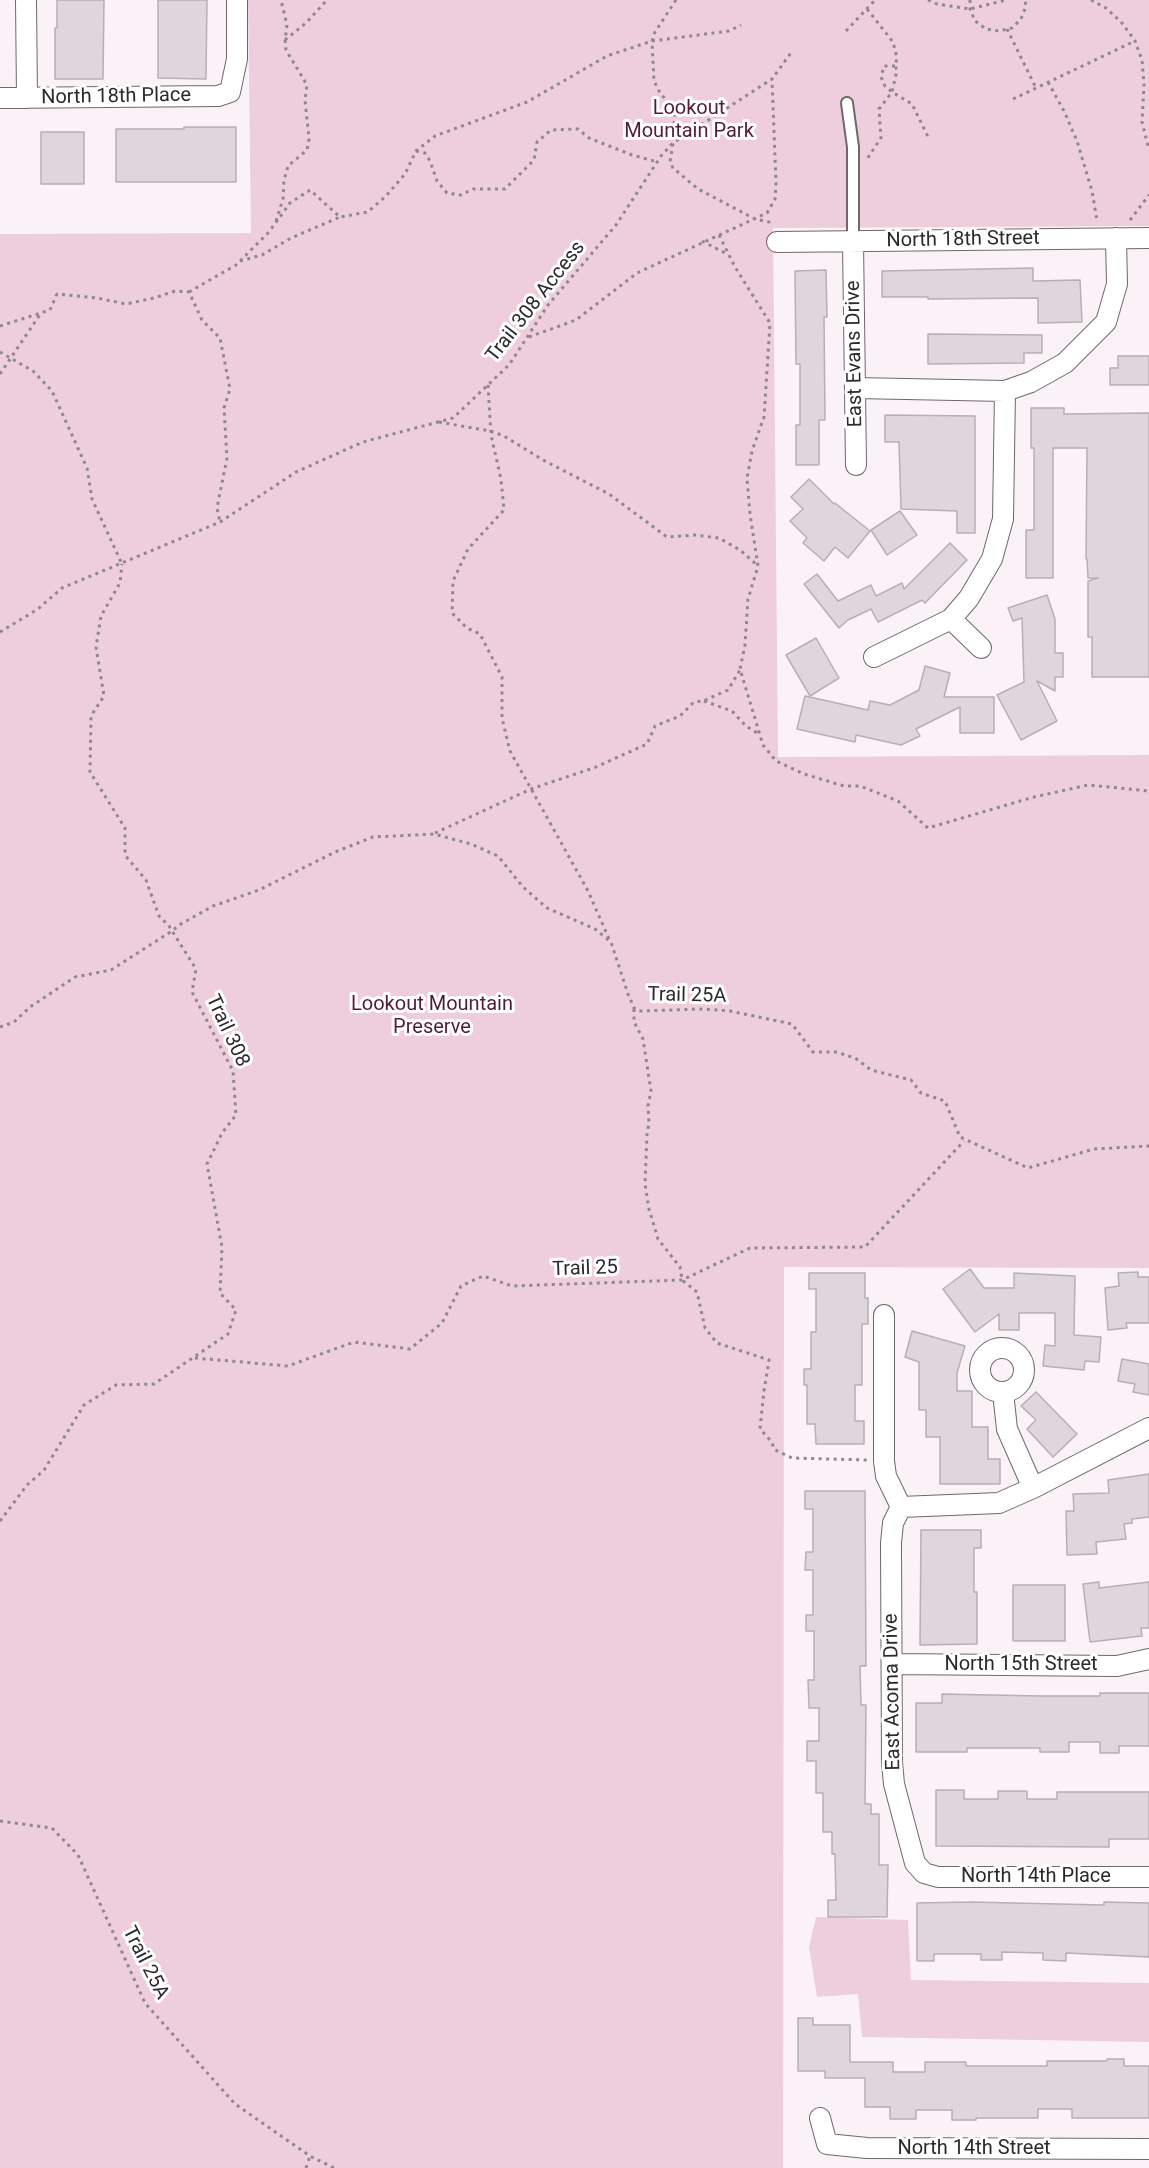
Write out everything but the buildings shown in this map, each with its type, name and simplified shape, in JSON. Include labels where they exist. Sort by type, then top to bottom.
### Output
[{"type":"street","points":[[26,0],[27,98]]},
{"type":"street","name":"North 18th Place","points":[[0,98],[218,96],[230,92],[237,59],[237,0]]},
{"type":"street","points":[[856,388],[1005,390],[1031,382],[1065,363],[1106,322],[1116,284],[1116,238]]},
{"type":"street","name":"North 18th Street","points":[[780,242],[1149,238]]},
{"type":"street","name":"East Evans Drive","points":[[853,242],[856,465]]},
{"type":"street","points":[[874,657],[951,619],[969,598],[992,559],[1003,519],[1005,390]]},
{"type":"street","points":[[951,619],[981,648]]},
{"type":"street","points":[[884,1315],[884,1461],[886,1476],[901,1507],[999,1503],[1149,1428]]},
{"type":"street","points":[[1003,1392],[1007,1429],[1033,1488]]},
{"type":"street","name":"East Acoma Drive","points":[[901,1507],[893,1523],[891,1542],[894,1784],[915,1863],[924,1873]]},
{"type":"street","name":"North 15th Street","points":[[893,1665],[1116,1666],[1149,1659]]},
{"type":"street","name":"North 14th Place","points":[[924,1873],[938,1877],[1149,1877]]},
{"type":"street","name":"North 14th Street","points":[[820,2118],[827,2144],[867,2148],[1149,2149]]},
{"type":"lane","points":[[847,102],[853,147],[853,242]]},
{"type":"path","points":[[275,223],[283,200],[288,166],[307,150],[309,139],[305,100],[307,85],[286,50],[287,25],[281,0]]},
{"type":"path","points":[[285,40],[306,23],[327,0]]},
{"type":"path","points":[[676,0],[655,32],[652,41],[654,81],[660,93],[675,110],[674,143],[670,162],[673,168],[698,189],[755,219],[769,222],[780,242]]},
{"type":"path","points":[[846,31],[875,0]]},
{"type":"path","points":[[928,0],[937,4],[970,9],[1006,0]]},
{"type":"path","points":[[970,0],[970,9],[975,21],[986,29],[999,31],[1007,29],[1021,19],[1026,6],[1025,0]]},
{"type":"path","points":[[1091,0],[1106,8],[1122,23],[1135,41],[1142,60],[1144,85],[1142,122],[1149,150]]},
{"type":"path","points":[[867,9],[893,42],[897,51],[897,70],[891,92],[879,109],[881,138],[879,144],[867,156],[867,167]]},
{"type":"path","points":[[238,262],[262,255],[291,238],[340,218],[368,212],[405,174],[416,151],[435,136],[527,102],[608,56],[652,41],[729,31],[741,25]]},
{"type":"path","points":[[1007,29],[1036,88]]},
{"type":"path","points":[[1013,99],[1135,41]]},
{"type":"path","name":"Trail 308 Access","points":[[0,632],[39,609],[62,588],[220,522],[306,468],[363,442],[453,418],[509,364],[548,305],[616,225],[658,162],[674,143],[772,79],[793,50]]},
{"type":"path","points":[[896,66],[884,66],[881,77],[885,86],[912,104],[929,139]]},
{"type":"path","points":[[528,337],[576,320],[637,273],[702,241],[767,213],[775,199],[776,151],[772,79]]},
{"type":"path","points":[[1048,82],[1077,141],[1092,190],[1098,222]]},
{"type":"path","points":[[416,151],[425,153],[437,181],[447,193],[461,195],[472,189],[505,189],[534,160],[537,142],[551,130],[578,129],[589,138],[632,155],[658,162]]},
{"type":"path","points":[[0,326],[50,310],[57,294],[126,304],[175,291],[189,292],[238,262],[275,223],[290,203],[310,190],[340,218]]},
{"type":"path","points":[[1128,222],[1149,195]]},
{"type":"path","points":[[434,834],[531,789],[596,767],[647,744],[655,726],[680,716],[694,702],[703,701],[728,690],[740,669],[745,645],[748,599],[758,566],[747,478],[752,451],[764,417],[770,323],[718,235]]},
{"type":"path","points":[[702,241],[728,255]]},
{"type":"path","points":[[189,292],[202,320],[220,338],[230,389],[224,408],[226,458],[217,508],[220,522]]},
{"type":"path","points":[[0,374],[42,311]]},
{"type":"path","points":[[0,352],[33,371],[52,392],[87,468],[93,499],[122,564]]},
{"type":"path","points":[[488,384],[490,430]]},
{"type":"path","points":[[437,422],[490,430],[609,494],[667,537],[695,535],[719,538],[740,550],[758,566]]},
{"type":"path","name":"Trail 25A","points":[[490,430],[501,479],[504,510],[468,549],[453,581],[452,613],[467,628],[480,634],[502,677],[502,718],[510,751],[588,891],[611,942],[634,1008],[639,1011],[684,1008],[721,1010],[792,1024],[813,1052],[836,1052],[855,1058],[871,1070],[911,1080],[921,1093],[945,1101],[960,1137],[964,1140]]},
{"type":"path","name":"Trail 308","points":[[0,1521],[27,1485],[44,1470],[84,1405],[116,1385],[154,1383],[194,1358],[228,1334],[236,1310],[220,1293],[222,1246],[207,1164],[222,1133],[236,1115],[233,1071],[192,992],[196,969],[172,931],[159,916],[146,880],[125,855],[125,828],[90,772],[91,716],[104,696],[96,647],[101,616],[120,583],[122,564]]},
{"type":"path","points":[[740,669],[763,746],[776,761],[804,774],[844,786],[860,786],[898,801],[928,828],[1034,797],[1088,785],[1149,791]]},
{"type":"path","points":[[703,701],[732,711],[746,726],[760,735]]},
{"type":"path","points":[[0,1027],[14,1022],[75,977],[111,970],[179,925],[213,906],[259,890],[335,852],[374,837],[434,834],[471,844],[498,856],[523,887],[547,908],[595,929],[611,942]]},
{"type":"path","points":[[634,1008],[634,1022],[643,1039],[651,1091],[648,1106],[645,1184],[658,1239],[680,1267],[682,1281],[697,1292],[705,1328],[717,1343],[770,1360],[760,1429],[771,1441],[775,1450],[792,1458],[884,1461]]},
{"type":"path","points":[[964,1140],[1028,1168],[1094,1149],[1149,1146]]},
{"type":"path","name":"Trail 25","points":[[194,1358],[288,1366],[354,1342],[410,1349],[442,1323],[461,1286],[483,1276],[512,1286],[682,1281],[750,1248],[866,1247],[964,1140]]},
{"type":"path","name":"Trail 25A","points":[[0,1821],[52,1828],[78,1855],[145,2003],[235,2104],[310,2156],[334,2168]]},
{"type":"path","points":[[306,2168],[310,2156]]},
{"type":"green space","name":"Lookout Mountain Preserve","points":[[248,0],[1149,0],[1149,226],[773,228],[778,757],[1149,755],[1149,1268],[784,1267],[783,2168],[0,2168],[0,234],[251,233]]},
{"type":"green space","points":[[816,1917],[908,1920],[911,1980],[1149,1983],[1149,2042],[862,2037],[858,1994],[817,1997],[809,1947]]},
{"type":"park label","name":"Lookout Mountain Park","points":[[689,120]]}]
